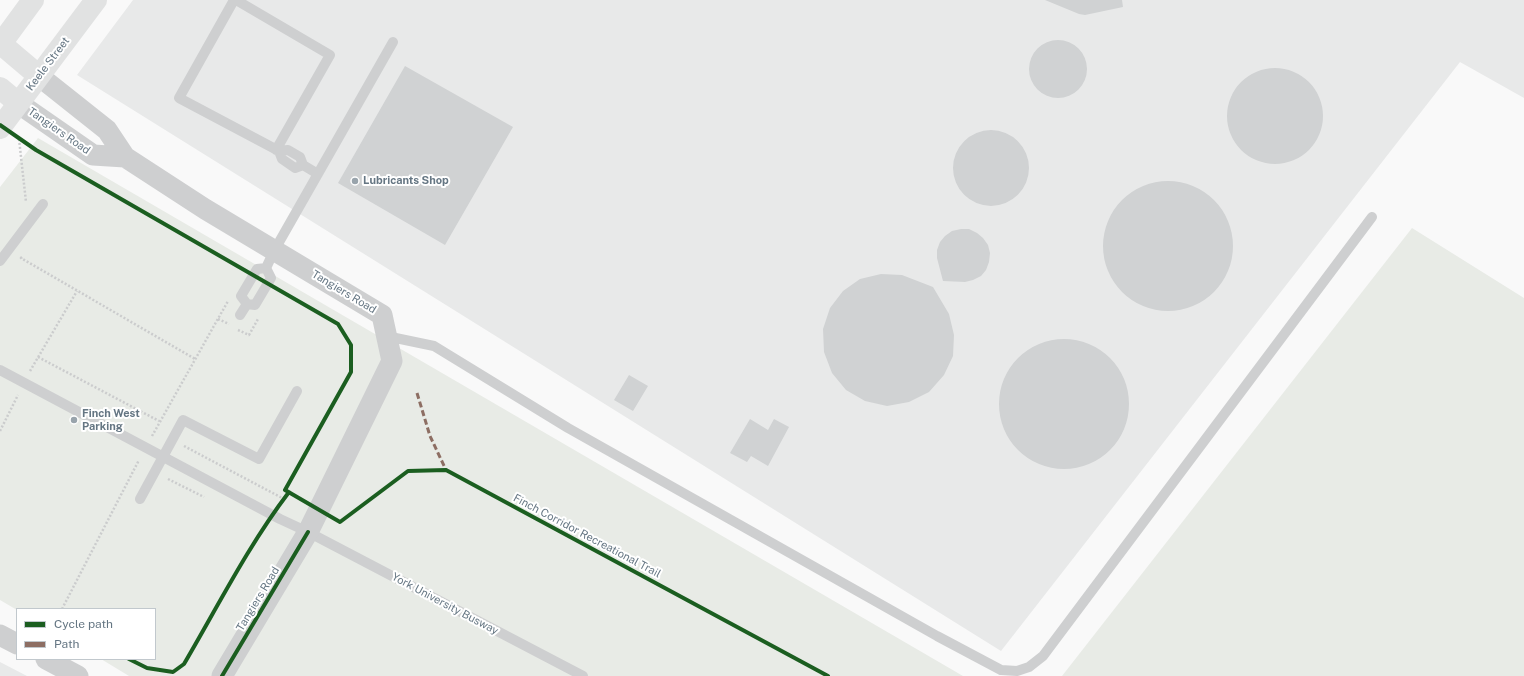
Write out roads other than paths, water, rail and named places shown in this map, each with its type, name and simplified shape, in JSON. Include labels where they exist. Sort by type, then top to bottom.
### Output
[{"type":"main road","points":[[33,0],[0,44],[38,76]]},
{"type":"main road","name":"Keele Street","points":[[1,127],[96,0]]},
{"type":"main road","points":[[0,88],[18,103]]},
{"type":"street","name":"Tangiers Road","points":[[38,76],[107,130],[125,157],[205,209],[270,259],[382,315],[392,361],[308,532],[222,676]]},
{"type":"street","name":"Tangiers Road","points":[[18,103],[92,155],[125,157]]},
{"type":"street","points":[[0,635],[16,643]]},
{"type":"street","points":[[48,660],[78,676]]},
{"type":"lane","points":[[277,151],[330,55],[235,0],[179,98],[277,151],[288,150],[300,157],[302,165],[318,174]]},
{"type":"lane","points":[[270,259],[271,278],[255,305],[247,304],[241,296],[257,270],[270,259],[393,42]]},
{"type":"lane","points":[[0,261],[43,204]]},
{"type":"lane","points":[[386,336],[434,346],[568,428],[930,632],[1001,670],[1017,671],[1029,667],[1043,656],[1372,217]]},
{"type":"lane","points":[[240,315],[247,304]]},
{"type":"lane","name":"York University Busway","points":[[0,370],[583,676]]},
{"type":"lane","points":[[140,499],[162,456],[183,420],[259,459],[297,391]]},
{"type":"place","name":"Lubricants Shop","points":[[355,181]]},
{"type":"place","name":"Finch West Parking","points":[[74,420]]}]
